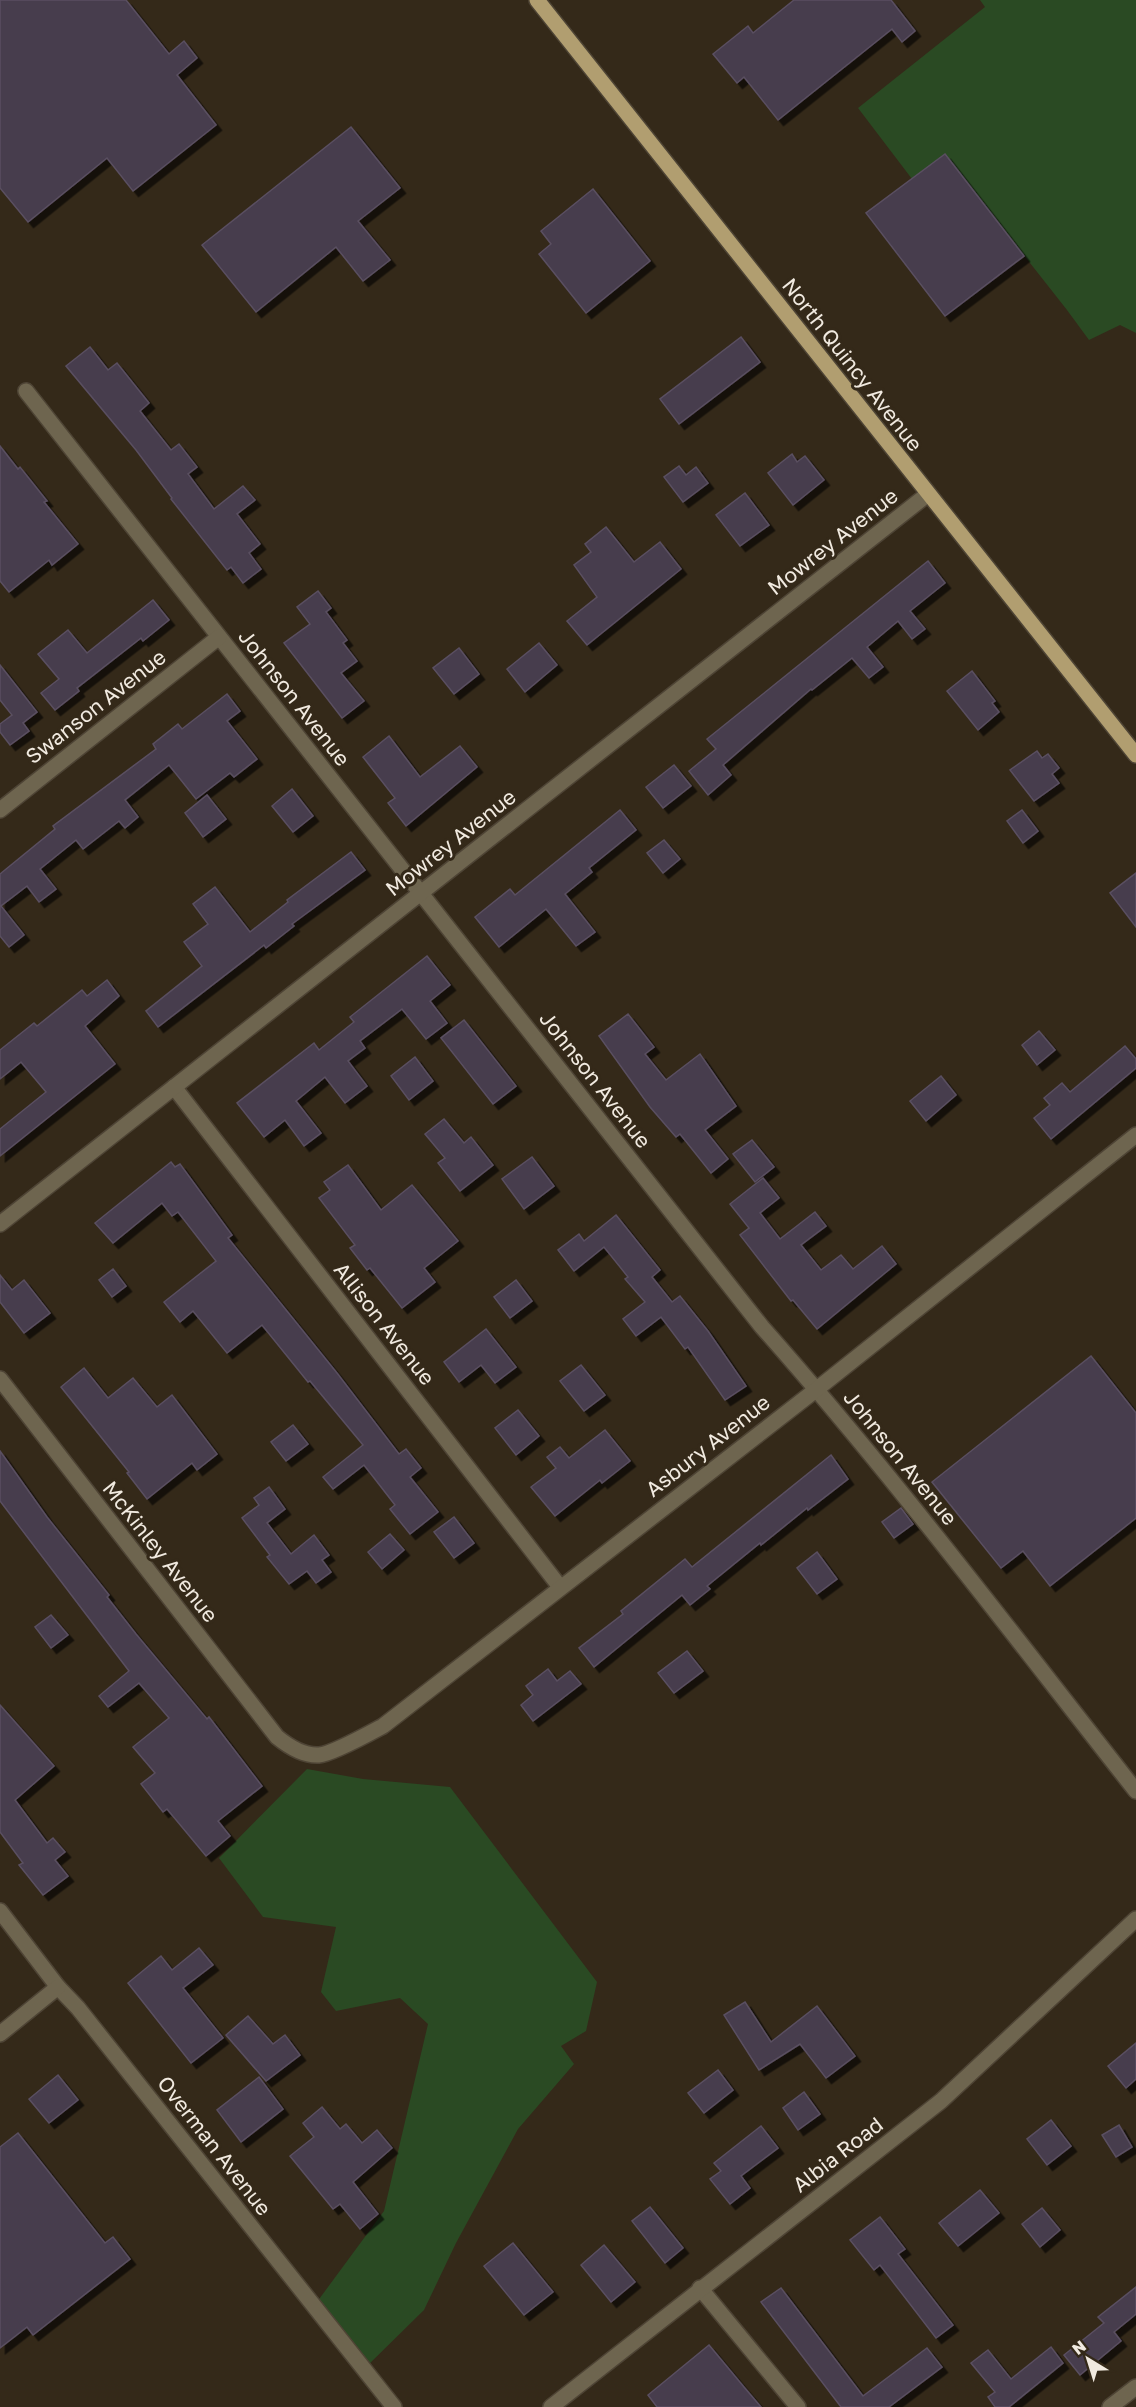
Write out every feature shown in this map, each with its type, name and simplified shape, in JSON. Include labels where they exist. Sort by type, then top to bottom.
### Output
[{"type":"main road","name":"North Quincy Avenue","points":[[537,0],[1136,755]]},
{"type":"street","name":"Johnson Avenue","points":[[26,391],[762,1327],[817,1389],[1136,1791]]},
{"type":"street","name":"Mowrey Avenue","points":[[0,1224],[928,494]]},
{"type":"street","name":"Swanson Avenue","points":[[0,810],[219,637]]},
{"type":"street","name":"Allison Avenue","points":[[174,1087],[560,1587]]},
{"type":"street","name":"Asbury Avenue","points":[[290,1748],[319,1755],[383,1726],[817,1389],[1136,1135]]},
{"type":"street","name":"McKinley Avenue","points":[[0,1380],[271,1730],[290,1748]]},
{"type":"street","name":"Overman Avenue","points":[[0,1911],[58,1987],[78,2008],[394,2407]]},
{"type":"street","name":"Albia Road","points":[[551,2407],[941,2101],[1136,1919]]},
{"type":"street","points":[[0,2034],[58,1987]]},
{"type":"street","points":[[700,2288],[798,2407]]},
{"type":"street","points":[[1110,2407],[1136,2387]]},
{"type":"green space","points":[[980,0],[1136,0],[1136,333],[1120,325],[1089,340],[945,155],[912,179],[858,108],[985,7]]},
{"type":"green space","points":[[307,1769],[363,1779],[450,1787],[597,1982],[586,2031],[561,2046],[574,2064],[518,2129],[456,2243],[424,2310],[364,2369],[314,2306],[384,2211],[428,2024],[400,1998],[336,2011],[321,1992],[336,1927],[263,1917],[219,1858]]},
{"type":"building","points":[[0,0],[126,0],[169,54],[184,41],[197,58],[177,75],[216,125],[133,191],[107,158],[28,222],[0,188]]},
{"type":"building","points":[[794,0],[891,0],[915,31],[902,42],[892,29],[778,120],[744,77],[737,83],[713,54],[748,26],[753,33]]},
{"type":"building","points":[[351,127],[400,188],[358,221],[390,260],[363,281],[336,247],[256,312],[202,245]]},
{"type":"building","points":[[945,154],[1024,256],[945,316],[866,213]]},
{"type":"building","points":[[593,189],[650,261],[586,313],[539,254],[551,244],[541,231]]},
{"type":"building","points":[[741,337],[760,362],[679,424],[660,399]]},
{"type":"building","points":[[90,347],[108,370],[117,363],[149,403],[140,411],[171,450],[179,444],[197,467],[188,474],[214,509],[243,486],[255,500],[237,514],[260,544],[249,553],[261,569],[243,583],[231,567],[227,570],[136,450],[66,366]]},
{"type":"building","points":[[0,446],[18,469],[20,467],[47,501],[44,502],[78,544],[52,565],[49,560],[9,592],[0,581]]},
{"type":"building","points":[[792,454],[797,462],[805,456],[824,480],[793,505],[768,473]]},
{"type":"building","points":[[679,466],[686,475],[696,467],[708,483],[683,502],[664,477]]},
{"type":"building","points":[[745,493],[769,525],[740,546],[716,515]]},
{"type":"building","points":[[606,527],[634,562],[660,542],[681,569],[587,645],[567,621],[597,597],[574,565],[591,552],[585,544]]},
{"type":"building","points":[[928,561],[945,583],[910,611],[925,629],[912,639],[898,621],[867,647],[883,667],[869,678],[852,658],[811,689],[723,765],[731,775],[708,795],[689,771],[716,749],[707,739]]},
{"type":"building","points":[[318,591],[331,608],[326,612],[347,640],[343,643],[357,661],[341,673],[364,701],[342,718],[284,643],[310,624],[297,607]]},
{"type":"building","points":[[153,600],[169,620],[143,641],[141,638],[77,688],[79,691],[55,710],[41,693],[59,679],[38,654],[68,630],[87,653]]},
{"type":"building","points":[[539,643],[557,665],[525,692],[507,669]]},
{"type":"building","points":[[459,648],[479,674],[454,694],[433,668]]},
{"type":"building","points":[[0,665],[37,712],[23,723],[29,731],[10,745],[0,732],[0,724],[12,715],[0,700]]},
{"type":"building","points":[[972,671],[995,701],[992,703],[999,712],[978,730],[947,691]]},
{"type":"building","points":[[227,694],[240,711],[227,721],[257,759],[234,777],[230,773],[196,799],[169,765],[125,800],[138,817],[125,828],[119,821],[83,849],[76,840],[40,869],[56,889],[39,902],[27,886],[1,906],[24,935],[9,947],[0,936],[0,874],[55,829],[53,826],[156,749],[153,744],[178,724],[182,729]]},
{"type":"building","points":[[389,736],[420,777],[460,746],[477,767],[406,826],[388,803],[395,798],[363,757]]},
{"type":"building","points":[[1037,751],[1042,758],[1048,754],[1059,768],[1052,774],[1059,783],[1034,801],[1010,770]]},
{"type":"building","points":[[674,765],[691,786],[663,808],[646,787]]},
{"type":"building","points":[[292,789],[313,816],[293,832],[272,806]]},
{"type":"building","points":[[207,795],[226,819],[203,837],[185,813]]},
{"type":"building","points":[[620,810],[636,830],[589,868],[592,872],[565,894],[595,932],[576,946],[546,909],[499,947],[475,917],[510,889],[515,895]]},
{"type":"building","points":[[1022,810],[1038,831],[1023,843],[1007,821]]},
{"type":"building","points":[[664,840],[680,859],[663,873],[647,853]]},
{"type":"building","points":[[351,852],[365,870],[292,924],[294,926],[266,948],[264,945],[158,1027],[146,1011],[202,966],[184,942],[208,924],[193,904],[215,887],[250,932],[288,902],[287,900]]},
{"type":"building","points":[[1136,873],[1136,927],[1110,893]]},
{"type":"building","points":[[427,956],[450,985],[430,1001],[447,1023],[426,1039],[402,1009],[360,1041],[365,1048],[348,1061],[367,1086],[345,1103],[325,1077],[296,1101],[321,1133],[304,1146],[285,1120],[264,1137],[237,1103],[314,1043],[319,1050],[354,1022],[350,1017]]},
{"type":"building","points":[[107,980],[119,996],[85,1026],[115,1064],[0,1156],[0,1129],[46,1092],[21,1062],[0,1079],[0,1050],[34,1023],[37,1026],[82,990],[87,996]]},
{"type":"building","points":[[628,1014],[654,1047],[645,1054],[666,1080],[700,1054],[736,1106],[705,1130],[728,1159],[711,1173],[680,1134],[676,1137],[650,1107],[599,1036]]},
{"type":"building","points":[[464,1020],[516,1086],[493,1104],[441,1038]]},
{"type":"building","points":[[1039,1031],[1055,1050],[1037,1065],[1022,1045]]},
{"type":"building","points":[[1125,1046],[1136,1059],[1136,1068],[1051,1139],[1034,1118],[1050,1105],[1044,1098],[1062,1083],[1070,1092]]},
{"type":"building","points":[[415,1057],[433,1081],[409,1100],[391,1076]]},
{"type":"building","points":[[941,1076],[956,1095],[926,1121],[910,1101]]},
{"type":"building","points":[[444,1119],[464,1143],[471,1137],[493,1165],[460,1191],[438,1163],[445,1158],[425,1134]]},
{"type":"building","points":[[752,1140],[774,1167],[755,1182],[733,1154]]},
{"type":"building","points":[[532,1157],[554,1186],[524,1209],[502,1179]]},
{"type":"building","points":[[171,1162],[175,1167],[180,1164],[232,1235],[228,1238],[399,1454],[406,1449],[421,1468],[410,1477],[438,1512],[410,1534],[390,1509],[395,1505],[364,1465],[333,1489],[323,1477],[363,1445],[262,1325],[227,1353],[193,1311],[180,1322],[164,1302],[216,1261],[178,1212],[172,1216],[162,1203],[113,1243],[95,1223]]},
{"type":"building","points":[[348,1165],[381,1210],[412,1185],[458,1241],[424,1268],[435,1282],[402,1308],[370,1268],[367,1270],[350,1248],[355,1245],[319,1198],[330,1190],[324,1182]]},
{"type":"building","points":[[763,1178],[779,1198],[760,1213],[780,1239],[815,1212],[826,1226],[801,1245],[821,1270],[841,1255],[853,1269],[882,1246],[896,1264],[817,1329],[793,1300],[791,1301],[740,1235],[749,1228],[730,1204]]},
{"type":"building","points":[[616,1215],[660,1270],[652,1277],[672,1302],[680,1296],[708,1331],[746,1386],[725,1400],[688,1347],[685,1349],[661,1317],[636,1336],[623,1319],[645,1302],[625,1279],[628,1277],[604,1247],[574,1271],[558,1250],[579,1234],[584,1241]]},
{"type":"building","points":[[113,1269],[126,1286],[112,1297],[99,1280]]},
{"type":"building","points":[[0,1275],[12,1290],[24,1280],[50,1313],[24,1333],[0,1302]]},
{"type":"building","points":[[516,1280],[532,1301],[510,1318],[494,1297]]},
{"type":"building","points":[[486,1329],[516,1367],[495,1383],[481,1365],[459,1382],[444,1362]]},
{"type":"building","points":[[1091,1356],[1136,1413],[1136,1518],[1050,1586],[1023,1551],[1001,1568],[932,1482]]},
{"type":"building","points":[[581,1365],[605,1395],[584,1411],[560,1381]]},
{"type":"building","points":[[84,1368],[108,1398],[133,1378],[157,1407],[172,1395],[217,1454],[197,1470],[192,1463],[147,1499],[127,1473],[129,1472],[61,1387]]},
{"type":"building","points":[[518,1410],[539,1436],[516,1455],[495,1428]]},
{"type":"building","points":[[293,1425],[308,1444],[286,1461],[271,1442]]},
{"type":"building","points":[[605,1430],[630,1461],[602,1483],[600,1480],[555,1516],[531,1487],[556,1468],[547,1457],[560,1447],[569,1458]]},
{"type":"building","points":[[0,1451],[47,1517],[109,1595],[107,1597],[207,1719],[209,1717],[262,1786],[218,1821],[230,1836],[206,1856],[167,1809],[163,1812],[141,1784],[155,1773],[133,1747],[169,1718],[139,1683],[108,1707],[99,1696],[129,1671],[0,1501]]},
{"type":"building","points":[[831,1455],[848,1479],[761,1545],[760,1543],[707,1586],[710,1589],[690,1605],[682,1595],[594,1667],[579,1648],[623,1614],[621,1611],[685,1559],[692,1567]]},
{"type":"building","points":[[269,1487],[285,1509],[267,1523],[291,1554],[314,1535],[329,1555],[322,1560],[331,1572],[316,1583],[307,1571],[289,1584],[267,1557],[270,1555],[242,1518],[259,1505],[254,1498]]},
{"type":"building","points":[[901,1508],[913,1524],[894,1538],[882,1522]]},
{"type":"building","points":[[454,1517],[474,1543],[454,1558],[434,1532]]},
{"type":"building","points":[[390,1534],[404,1550],[382,1569],[368,1552]]},
{"type":"building","points":[[817,1552],[837,1579],[817,1594],[797,1568]]},
{"type":"building","points":[[51,1615],[68,1635],[51,1648],[35,1627]]},
{"type":"building","points":[[687,1651],[703,1671],[674,1693],[658,1673]]},
{"type":"building","points":[[548,1669],[557,1681],[570,1671],[581,1684],[533,1721],[521,1705],[533,1695],[526,1686]]},
{"type":"building","points":[[0,1705],[54,1766],[15,1800],[47,1843],[53,1838],[65,1852],[55,1860],[68,1876],[43,1895],[19,1865],[23,1863],[0,1832]]},
{"type":"building","points":[[199,1948],[213,1965],[183,1988],[223,2038],[191,2063],[128,1983],[161,1956],[172,1970]]},
{"type":"building","points":[[745,2002],[771,2042],[817,2006],[855,2056],[826,2078],[800,2044],[759,2070],[724,2015]]},
{"type":"building","points":[[248,2016],[273,2044],[285,2035],[300,2055],[266,2081],[226,2035]]},
{"type":"building","points":[[1136,2043],[1136,2079],[1126,2088],[1108,2066]]},
{"type":"building","points":[[718,2070],[733,2090],[704,2113],[688,2093]]},
{"type":"building","points":[[58,2075],[78,2100],[49,2123],[29,2099]]},
{"type":"building","points":[[259,2077],[283,2109],[241,2142],[217,2110]]},
{"type":"building","points":[[804,2092],[820,2114],[798,2130],[783,2108]]},
{"type":"building","points":[[322,2107],[340,2129],[346,2124],[362,2143],[377,2130],[392,2148],[353,2182],[378,2214],[360,2229],[340,2204],[333,2209],[290,2156],[314,2137],[303,2123]]},
{"type":"building","points":[[1051,2120],[1071,2146],[1047,2165],[1027,2139]]},
{"type":"building","points":[[1119,2125],[1132,2147],[1116,2157],[1102,2135]]},
{"type":"building","points":[[761,2126],[778,2148],[741,2176],[750,2188],[730,2204],[710,2179],[721,2171],[714,2163]]},
{"type":"building","points":[[18,2133],[105,2243],[113,2237],[130,2259],[33,2335],[27,2327],[0,2348],[0,2147]]},
{"type":"building","points":[[980,2190],[999,2213],[958,2246],[939,2223]]},
{"type":"building","points":[[650,2207],[683,2248],[665,2263],[632,2221]]},
{"type":"building","points":[[1042,2208],[1060,2230],[1040,2247],[1022,2224]]},
{"type":"building","points":[[880,2217],[905,2249],[898,2254],[953,2325],[936,2338],[880,2265],[874,2270],[850,2240]]},
{"type":"building","points":[[513,2243],[553,2292],[524,2315],[484,2266]]},
{"type":"building","points":[[604,2245],[635,2282],[611,2302],[581,2265]]},
{"type":"building","points":[[1136,2287],[1136,2314],[1114,2332],[1121,2341],[1080,2375],[1064,2355],[1104,2323],[1098,2317]]},
{"type":"building","points":[[781,2288],[863,2396],[927,2348],[942,2367],[889,2407],[841,2407],[761,2302]]},
{"type":"building","points":[[709,2345],[761,2407],[657,2407],[648,2395]]},
{"type":"building","points":[[1051,2347],[1063,2363],[1009,2407],[995,2407],[988,2397],[995,2392],[971,2363],[988,2350],[1011,2379]]}]
